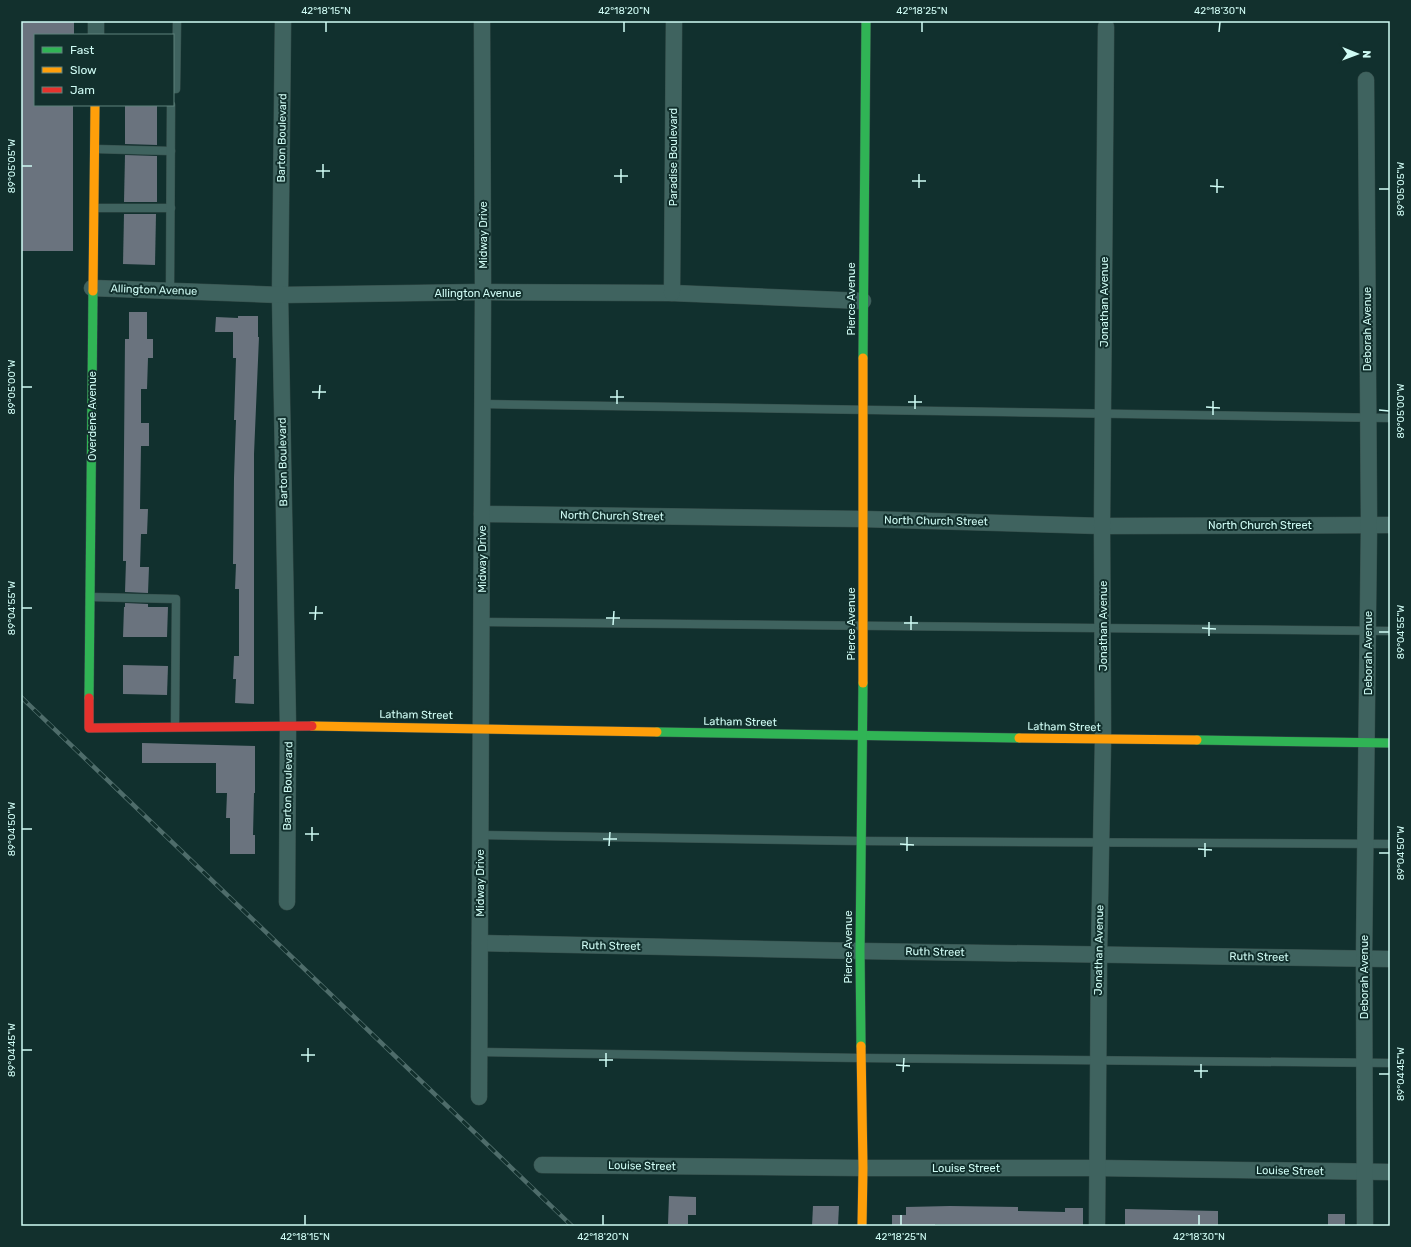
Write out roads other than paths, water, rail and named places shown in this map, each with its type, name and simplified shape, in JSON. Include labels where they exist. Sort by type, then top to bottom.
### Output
[{"type":"street","points":[[96,21],[96,34]]},
{"type":"street","name":"Barton Boulevard","points":[[283,21],[280,295],[288,726],[287,902]]},
{"type":"street","name":"Midway Drive","points":[[479,1096],[483,292],[482,21]]},
{"type":"street","name":"Paradise Boulevard","points":[[672,293],[674,21]]},
{"type":"street","name":"Pierce Avenue","points":[[862,1226],[863,1168],[860,951],[863,736],[863,301],[866,21]]},
{"type":"street","name":"Jonathan Avenue","points":[[1097,1226],[1097,1060],[1103,740],[1102,526],[1106,27]]},
{"type":"street","name":"Deborah Avenue","points":[[1365,1226],[1364,958],[1369,525],[1366,80]]},
{"type":"street","name":"Overdene Avenue","points":[[89,728],[92,288],[95,106]]},
{"type":"street","name":"Allington Avenue","points":[[92,288],[280,295],[483,292],[672,293],[863,301]]},
{"type":"street","name":"North Church Street","points":[[482,514],[863,519],[1102,526],[1390,525]]},
{"type":"street","name":"Latham Street","points":[[89,728],[288,726],[481,728],[1103,740],[1390,743]]},
{"type":"street","name":"Ruth Street","points":[[480,943],[860,951],[1390,959]]},
{"type":"street","name":"Louise Street","points":[[542,1165],[863,1168],[1096,1168],[1390,1172]]},
{"type":"lane","points":[[174,89],[176,89],[176,21]]},
{"type":"lane","points":[[170,291],[171,106]]},
{"type":"lane","points":[[94,149],[171,151]]},
{"type":"lane","points":[[93,208],[171,208]]},
{"type":"lane","points":[[482,404],[1390,418]]},
{"type":"lane","points":[[90,597],[176,599],[175,727]]},
{"type":"lane","points":[[482,622],[1390,631]]},
{"type":"lane","points":[[480,836],[861,841],[1390,844]]},
{"type":"lane","points":[[480,1052],[861,1058],[1390,1062]]},
{"type":"railway","points":[[21,697],[572,1226]]}]
